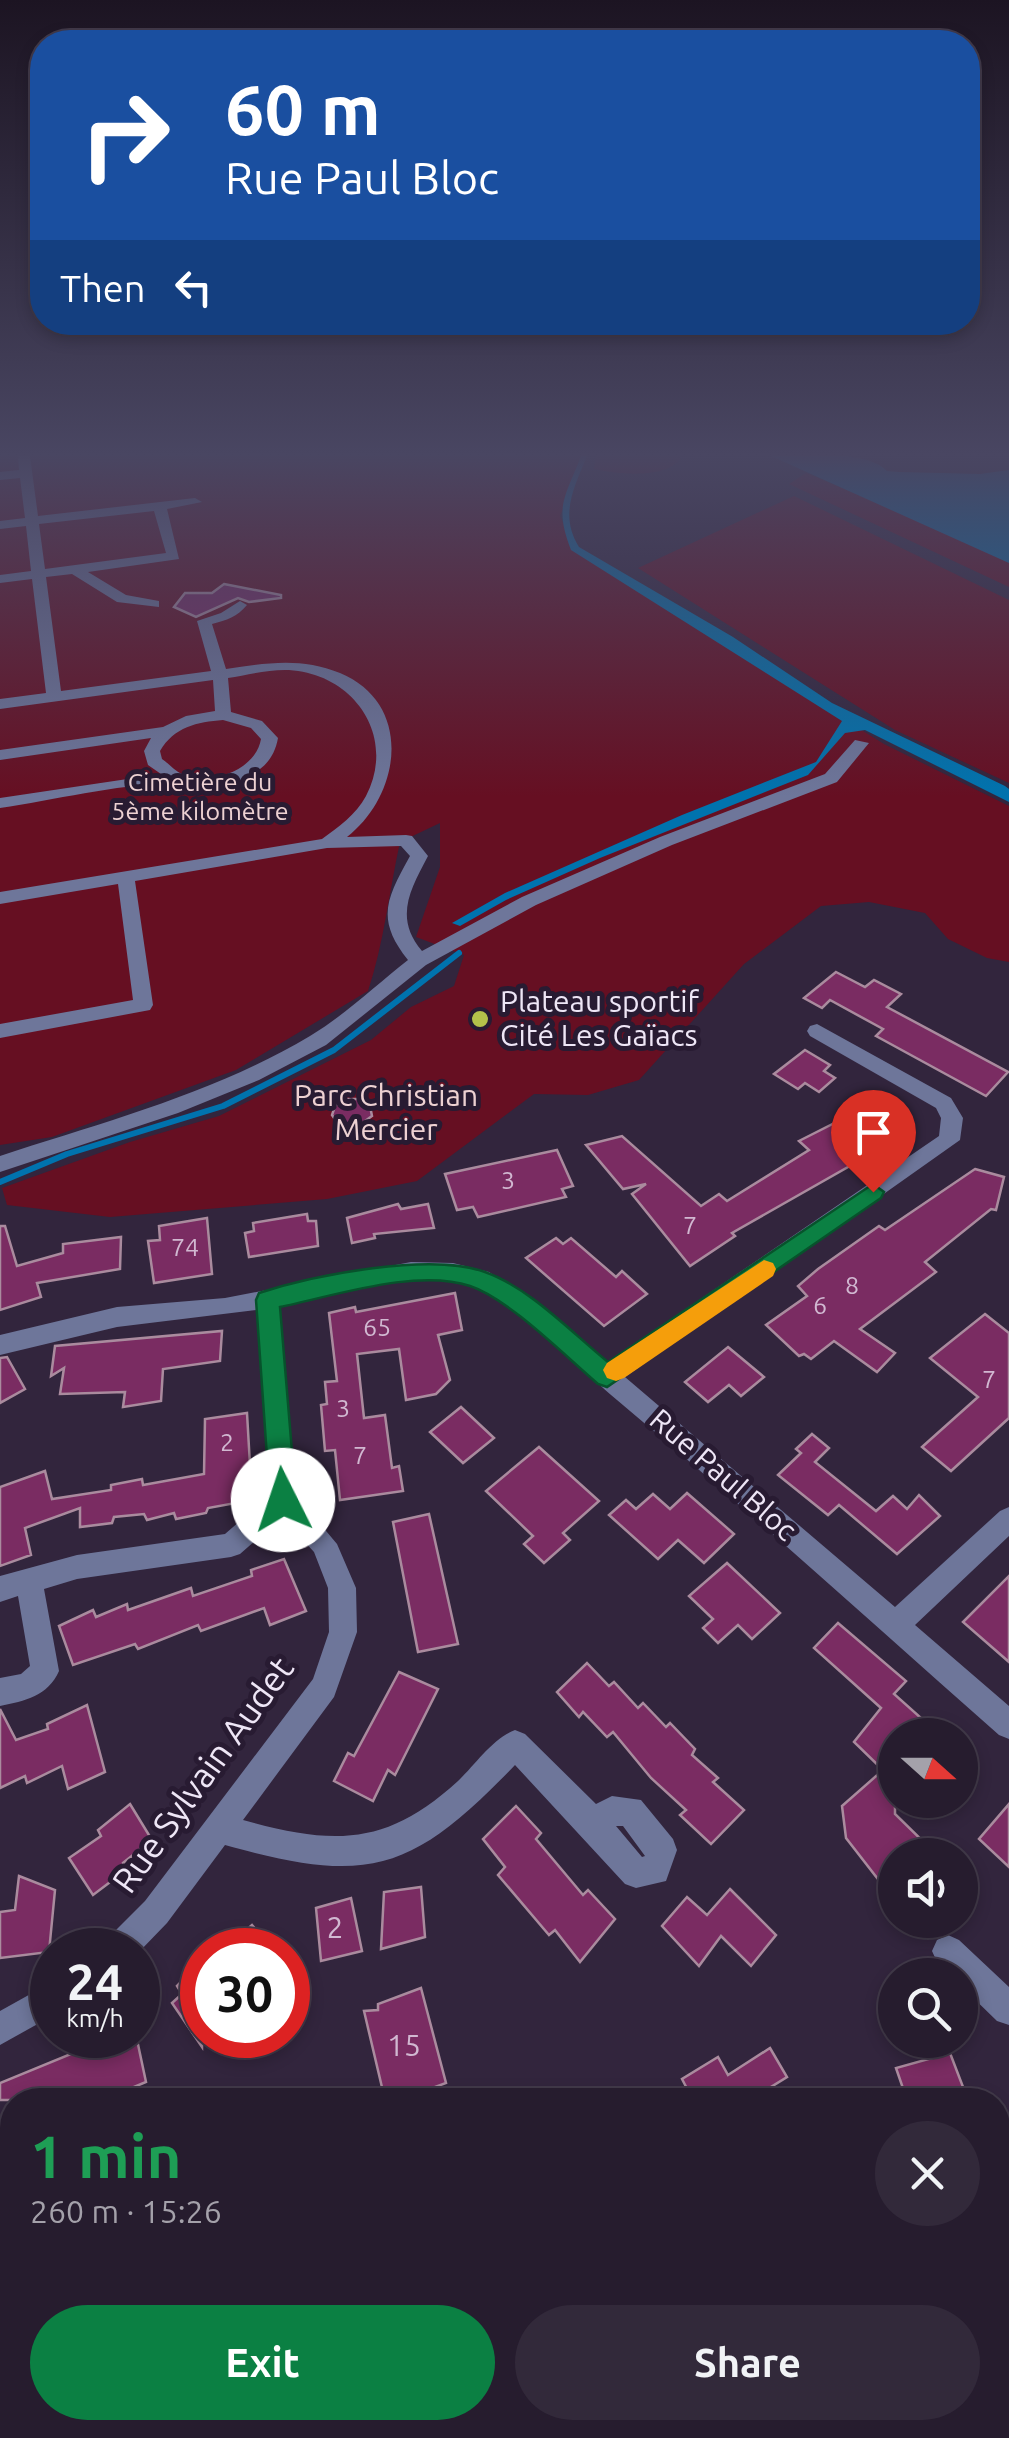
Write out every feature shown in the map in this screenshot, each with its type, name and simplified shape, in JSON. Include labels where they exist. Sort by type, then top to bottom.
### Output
[{"type":"street","points":[[36,570],[54,697]]},
{"type":"street","points":[[0,578],[68,570]]},
{"type":"street","points":[[75,570],[122,599],[150,606]]},
{"type":"street","points":[[222,715],[220,675],[204,621],[226,616],[240,605]]},
{"type":"street","points":[[0,704],[288,665],[322,672],[365,696],[384,739],[384,771],[365,812],[327,843]]},
{"type":"street","points":[[0,754],[166,731],[192,719],[222,715],[256,723],[271,742],[262,763],[221,780],[174,777],[0,803]]},
{"type":"street","points":[[166,731],[152,750],[154,761],[174,777]]},
{"type":"street","points":[[0,1164],[171,1108],[252,1075],[318,1040],[419,961],[529,901],[666,841],[831,778],[861,742]]},
{"type":"street","points":[[0,898],[327,843],[406,840],[419,856],[396,900],[398,938],[419,961]]},
{"type":"street","points":[[0,1030],[143,1005],[126,878]]},
{"type":"street","points":[[607,1376],[949,1140],[952,1118],[944,1103],[817,1031]]},
{"type":"street","name":"Rue Paul Bloc","points":[[0,1345],[117,1316],[268,1300],[411,1271],[453,1272],[481,1280],[528,1311],[607,1376],[1009,1725]]},
{"type":"street","points":[[0,1589],[78,1567],[231,1545],[283,1500],[268,1300]]},
{"type":"street","name":"Rue Sylvain Audet","points":[[140,1928],[156,1912],[324,1687],[342,1632],[342,1588],[324,1544],[283,1500]]},
{"type":"street","points":[[894,1626],[1009,1519]]},
{"type":"street","points":[[0,1692],[28,1686],[45,1671],[28,1580]]},
{"type":"street","points":[[218,1828],[311,1851],[351,1852],[406,1841],[455,1804],[515,1744],[594,1824]]},
{"type":"street","points":[[948,1952],[1009,2010]]},
{"type":"street","points":[[0,2028],[30,2011]]},
{"type":"green space","points":[[0,570],[605,570],[884,744],[1009,806],[1009,962],[987,958],[948,939],[925,913],[869,902],[821,906],[744,964],[639,1080],[588,1095],[534,1094],[417,1181],[327,1199],[110,1217],[7,1205],[2,1188],[130,1142],[219,1116],[371,1040],[411,1007],[454,986],[464,955],[416,937],[440,867],[440,823],[400,842],[368,991],[236,1070],[52,1137],[0,1145]]},
{"type":"green space","points":[[641,570],[947,570],[1009,600],[1009,783],[895,730]]},
{"type":"green space","points":[[972,570],[1009,570],[1009,587]]},
{"type":"water","points":[[602,570],[618,570],[733,637],[832,703],[1005,786],[1009,789],[1009,802],[865,730],[845,733],[808,775],[600,858],[506,900],[460,926],[452,923],[505,893],[682,815],[816,762],[842,721]]},
{"type":"building","points":[[224,584],[281,598],[249,602],[238,598],[196,617],[174,607],[185,593],[212,593]]},
{"type":"building","points":[[836,972],[865,987],[874,980],[901,994],[887,1007],[1008,1072],[986,1096],[876,1036],[883,1029],[830,1000],[822,1008],[804,998]]},
{"type":"building","points":[[805,1050],[830,1065],[824,1071],[835,1078],[819,1092],[805,1083],[798,1089],[774,1074]]},
{"type":"building","points":[[884,1098],[908,1120],[851,1150],[862,1159],[732,1233],[735,1236],[690,1266],[632,1194],[646,1184],[623,1189],[586,1145],[622,1136],[701,1206],[719,1194],[727,1201],[809,1150],[799,1141]]},
{"type":"building","points":[[346,1099],[358,1099],[370,1106],[372,1116],[354,1129],[339,1125],[332,1115],[335,1106]]},
{"type":"building","points":[[557,1150],[573,1186],[562,1189],[566,1197],[478,1217],[473,1207],[457,1210],[445,1174]]},
{"type":"building","points":[[975,1169],[1004,1177],[996,1210],[991,1209],[925,1262],[936,1272],[860,1329],[895,1353],[877,1372],[834,1341],[811,1359],[804,1354],[799,1356],[766,1325],[807,1296],[798,1286],[818,1269],[879,1226],[885,1230]]},
{"type":"building","points":[[398,1204],[401,1209],[428,1204],[434,1228],[374,1234],[375,1238],[352,1243],[347,1218]]},
{"type":"building","points":[[307,1214],[308,1221],[316,1221],[318,1246],[249,1257],[245,1233],[254,1231],[253,1223]]},
{"type":"building","points":[[207,1218],[212,1274],[154,1283],[148,1241],[160,1240],[159,1226]]},
{"type":"building","points":[[0,1226],[5,1226],[17,1266],[63,1253],[63,1244],[121,1237],[120,1269],[37,1283],[41,1297],[0,1310]]},
{"type":"building","points":[[556,1238],[563,1244],[571,1238],[616,1277],[622,1271],[647,1294],[604,1326],[526,1258]]},
{"type":"building","points":[[455,1293],[462,1330],[438,1335],[450,1380],[436,1394],[406,1400],[399,1349],[357,1354],[364,1418],[385,1415],[392,1468],[399,1466],[403,1491],[340,1500],[335,1450],[325,1451],[321,1405],[327,1404],[325,1382],[337,1381],[329,1313],[355,1307],[356,1312]]},
{"type":"building","points":[[985,1314],[1009,1333],[1009,1418],[951,1471],[922,1447],[978,1397],[930,1358]]},
{"type":"building","points":[[222,1331],[220,1361],[163,1369],[161,1401],[123,1407],[125,1392],[60,1394],[64,1368],[51,1376],[55,1346]]},
{"type":"building","points":[[728,1347],[764,1377],[741,1396],[729,1385],[708,1402],[685,1382]]},
{"type":"building","points":[[7,1357],[25,1389],[0,1403],[0,1358]]},
{"type":"building","points":[[461,1407],[494,1438],[463,1463],[430,1432]]},
{"type":"building","points":[[247,1413],[252,1500],[176,1519],[174,1513],[147,1520],[144,1514],[114,1517],[112,1523],[80,1527],[80,1508],[25,1528],[31,1555],[0,1566],[0,1487],[45,1471],[52,1499],[111,1490],[111,1485],[142,1479],[143,1485],[204,1474],[205,1419]]},
{"type":"building","points":[[812,1434],[829,1448],[815,1462],[876,1511],[893,1496],[907,1509],[919,1495],[940,1516],[897,1554],[839,1505],[828,1515],[778,1475],[801,1453],[796,1449]]},
{"type":"building","points":[[539,1447],[599,1501],[563,1533],[570,1540],[544,1563],[524,1544],[533,1536],[486,1491]]},
{"type":"building","points":[[687,1493],[734,1534],[704,1563],[678,1540],[658,1559],[609,1515],[626,1500],[636,1509],[653,1494],[670,1509]]},
{"type":"building","points":[[429,1514],[458,1644],[418,1652],[393,1522]]},
{"type":"building","points":[[284,1559],[306,1611],[270,1625],[264,1608],[201,1631],[198,1625],[138,1649],[135,1644],[73,1665],[59,1626],[93,1610],[96,1617],[127,1604],[128,1610],[191,1588],[193,1596],[252,1576],[251,1570]]},
{"type":"building","points":[[727,1563],[780,1613],[752,1639],[738,1625],[718,1643],[703,1628],[713,1619],[689,1596]]},
{"type":"building","points":[[1009,1576],[1009,1662],[963,1622]]},
{"type":"building","points":[[838,1623],[906,1681],[894,1694],[921,1718],[878,1718],[878,1765],[854,1742],[881,1708],[814,1648]]},
{"type":"building","points":[[587,1663],[609,1686],[614,1682],[638,1708],[643,1703],[666,1727],[670,1723],[695,1749],[692,1755],[718,1778],[713,1782],[744,1810],[711,1844],[680,1815],[686,1810],[651,1778],[613,1732],[607,1737],[583,1712],[579,1717],[557,1692]]},
{"type":"building","points":[[399,1672],[438,1689],[395,1775],[388,1770],[373,1801],[334,1781],[348,1753],[354,1756]]},
{"type":"building","points":[[87,1705],[105,1772],[68,1789],[62,1766],[27,1783],[25,1776],[0,1788],[0,1709],[16,1740],[48,1729],[47,1724]]},
{"type":"building","points":[[878,1774],[878,1818],[899,1818],[920,1838],[878,1838],[878,1879],[846,1838],[842,1806]]},
{"type":"building","points":[[130,1804],[152,1840],[123,1863],[126,1870],[93,1895],[69,1858],[101,1836],[98,1830]]},
{"type":"building","points":[[1009,1804],[1009,1867],[979,1839]]},
{"type":"building","points":[[516,1806],[541,1833],[536,1839],[583,1895],[588,1890],[615,1919],[580,1962],[555,1930],[549,1935],[498,1875],[505,1867],[483,1839]]},
{"type":"building","points":[[19,1876],[55,1890],[51,1928],[30,1928],[30,1954],[0,1958],[0,1912],[15,1910]]},
{"type":"building","points":[[421,1887],[425,1937],[381,1949],[384,1892]]},
{"type":"building","points":[[730,1889],[776,1935],[751,1966],[721,1936],[699,1966],[662,1926],[687,1897],[707,1915]]},
{"type":"building","points":[[351,1898],[362,1951],[321,1961],[316,1908]]},
{"type":"building","points":[[421,1988],[446,2083],[432,2088],[382,2088],[364,2011],[378,2010],[378,2004]]},
{"type":"building","points":[[180,1996],[180,2015],[172,2003]]},
{"type":"building","points":[[770,2048],[787,2077],[769,2088],[687,2088],[682,2079],[718,2057],[728,2075]]},
{"type":"building","points":[[61,2058],[141,2058],[146,2082],[132,2088],[0,2088],[0,2083]]},
{"type":"building","points":[[932,2058],[952,2058],[963,2088],[903,2088],[896,2068]]},
{"type":"waterway","points":[[0,1182],[67,1154],[223,1106],[334,1050],[459,953]]},
{"type":"slow traffic","points":[[616,1370],[764,1269]]},
{"type":"place","name":"Plateau sportif Cité Les Gaïacs","points":[[480,1019]]},
{"type":"route","points":[[283,1500],[268,1300],[411,1271],[453,1272],[481,1280],[528,1311],[607,1376],[873,1192]]},
{"type":"park label","name":"Cimetière du 5ème kilomètre","points":[[200,796]]},
{"type":"park label","name":"Parc Christian Mercier","points":[[386,1113]]}]
